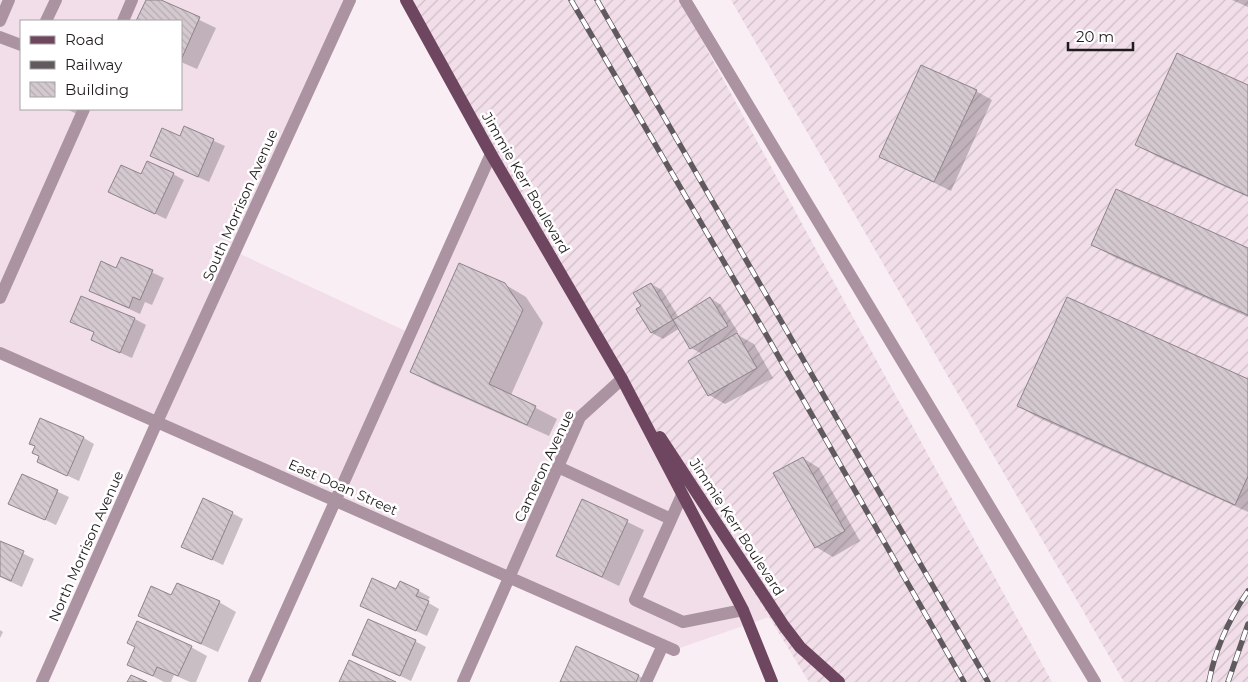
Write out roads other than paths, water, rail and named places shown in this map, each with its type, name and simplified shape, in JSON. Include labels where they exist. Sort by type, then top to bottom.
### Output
[{"type":"main road","name":"Jimmie Kerr Boulevard","points":[[406,0],[491,154],[622,379],[743,610],[772,682]]},
{"type":"main road","name":"Jimmie Kerr Boulevard","points":[[622,379],[784,626],[800,647],[839,682]]},
{"type":"street","points":[[0,21],[9,0]]},
{"type":"street","points":[[46,20],[56,0]]},
{"type":"street","points":[[123,20],[132,0]]},
{"type":"street","name":"South Morrison Avenue","points":[[157,422],[350,0]]},
{"type":"street","points":[[685,0],[1095,682]]},
{"type":"street","points":[[0,37],[20,45]]},
{"type":"street","points":[[0,298],[84,110]]},
{"type":"street","points":[[254,682],[491,154]]},
{"type":"street","name":"East Doan Street","points":[[0,353],[335,499],[669,648],[646,682]]},
{"type":"street","name":"Cameron Avenue","points":[[463,682],[580,417],[622,379]]},
{"type":"street","name":"North Morrison Avenue","points":[[42,682],[157,422]]},
{"type":"street","points":[[558,467],[671,519]]},
{"type":"street","points":[[682,495],[635,600],[683,622],[743,610]]},
{"type":"railway","points":[[571,0],[760,324],[964,682]]},
{"type":"railway","points":[[597,0],[988,682]]},
{"type":"railway","points":[[1209,682],[1215,658],[1224,635],[1248,591]]},
{"type":"railway","points":[[1228,682],[1248,624]]}]
